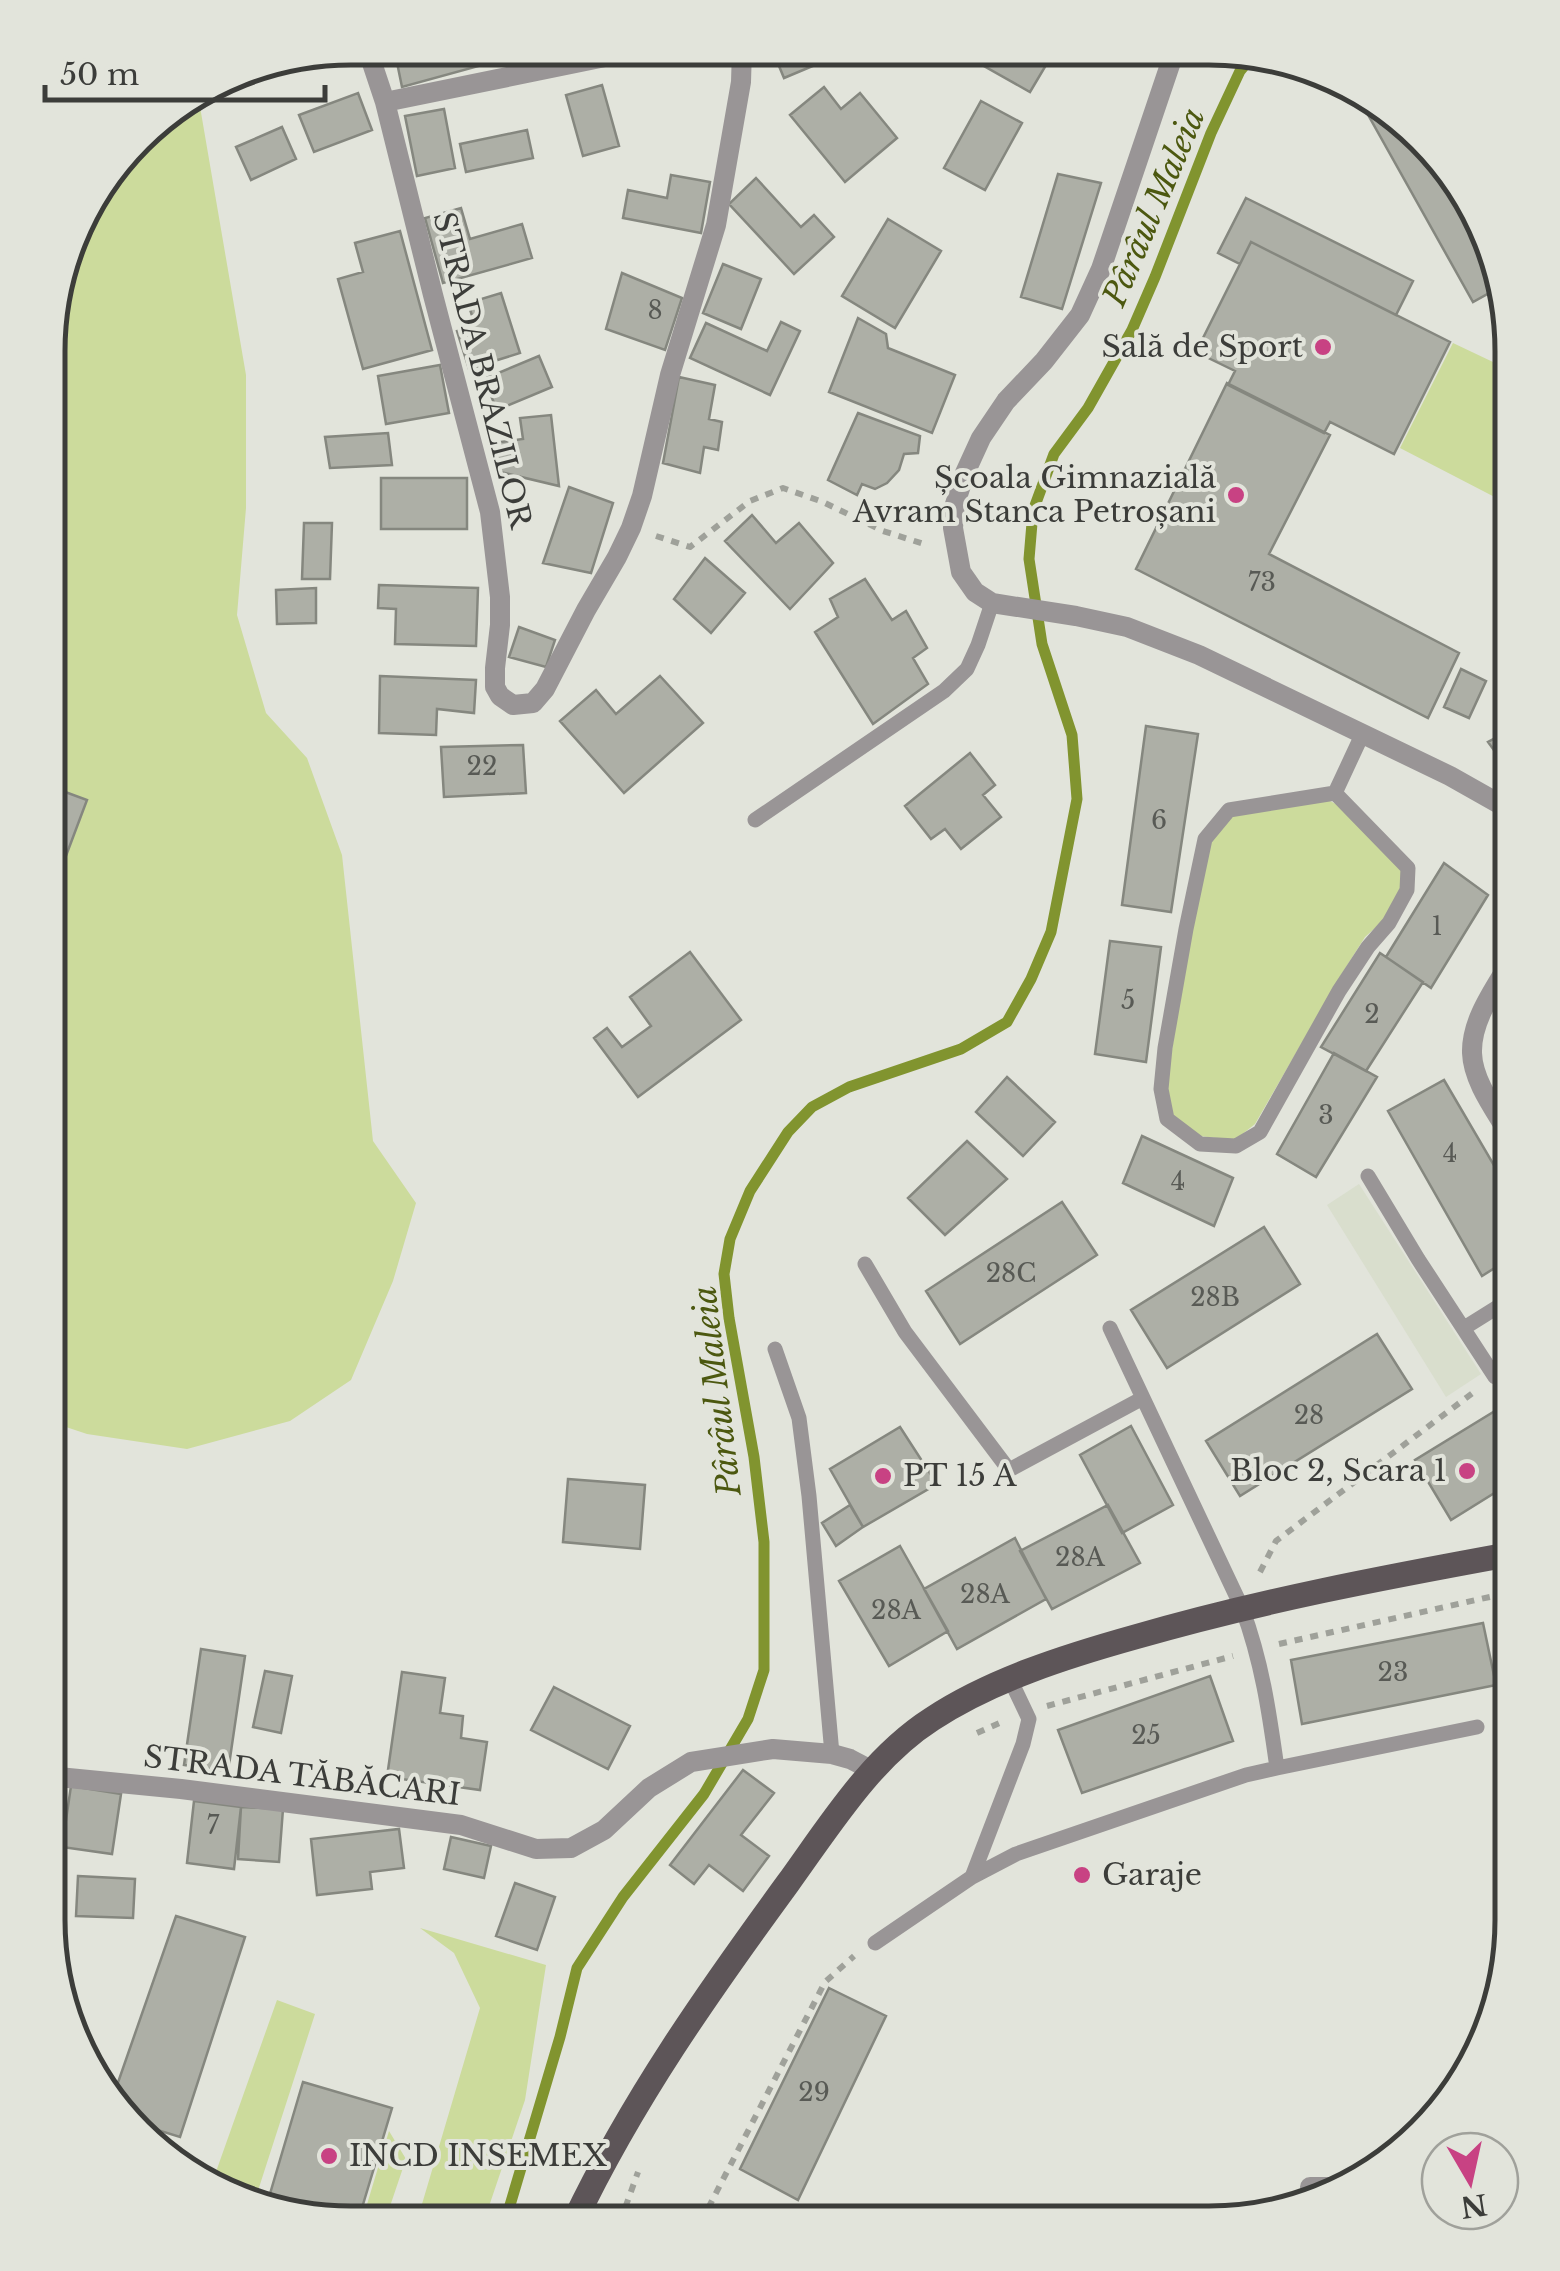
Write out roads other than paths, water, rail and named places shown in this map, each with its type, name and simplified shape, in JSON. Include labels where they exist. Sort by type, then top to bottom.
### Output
[{"type":"main road","points":[[582,2206],[668,2054],[746,1940],[874,1771],[932,1718],[1010,1679],[1090,1650],[1242,1608],[1494,1558]]},
{"type":"street","name":"STRADA BRAZILOR","points":[[373,65],[386,102],[432,296],[490,512],[500,597],[496,686],[500,696],[513,705],[533,703],[545,690],[631,528],[670,376],[716,225],[741,65]]},
{"type":"street","points":[[386,102],[566,65]]},
{"type":"street","points":[[1170,65],[1101,268],[1080,315],[1006,401],[981,438],[965,473],[955,504],[953,528],[961,572],[975,592],[1000,604],[1127,627],[1199,656],[1450,776],[1495,802]]},
{"type":"street","points":[[1495,989],[1476,1027],[1472,1052],[1476,1073],[1495,1107]]},
{"type":"street","name":"STRADA TĂBĂCARI","points":[[65,1778],[461,1824],[536,1849],[572,1848],[604,1830],[649,1788],[691,1762],[773,1749],[832,1754],[850,1758],[874,1771]]},
{"type":"lane","points":[[755,820],[944,692],[967,670],[1000,604]]},
{"type":"lane","points":[[1335,793],[1362,735]]},
{"type":"lane","points":[[1335,793],[1408,868],[1407,890],[1389,923],[1339,991],[1260,1132],[1236,1146],[1200,1144],[1167,1119],[1161,1089],[1165,1048],[1205,839],[1229,810],[1335,793]]},
{"type":"lane","points":[[1368,1176],[1494,1374]]},
{"type":"lane","points":[[866,1264],[904,1332],[1009,1470],[1143,1398]]},
{"type":"lane","points":[[1464,1328],[1494,1309]]},
{"type":"lane","points":[[1110,1328],[1258,1649],[1277,1768]]},
{"type":"lane","points":[[774,1349],[799,1418],[832,1754]]},
{"type":"lane","points":[[972,1877],[1029,1720],[1010,1679]]},
{"type":"lane","points":[[875,1942],[972,1877],[1016,1854],[1246,1776],[1477,1727]]},
{"type":"waterway","name":"Pârâul Maleia","points":[[510,2206],[577,1968],[623,1897],[704,1794],[748,1719],[764,1670],[764,1542],[724,1274],[730,1239],[750,1191],[788,1132],[812,1107],[849,1087],[961,1049],[1007,1022],[1031,979],[1051,932],[1077,799],[1072,735],[1042,644],[1029,559],[1033,511],[1054,454],[1088,408],[1132,330],[1211,133],[1243,67]]},
{"type":"place","name":"Sală de Sport","points":[[1323,347]]},
{"type":"place","name":"Școala Gimnazială Avram Stanca Petroșani","points":[[1236,495]]},
{"type":"place","name":"Bloc 2, Scara 1","points":[[1467,1471]]},
{"type":"place","name":"PT 15 A","points":[[883,1476]]},
{"type":"place","name":"Garaje","points":[[1082,1875]]},
{"type":"place","name":"INCD INSEMEX","points":[[329,2156]]}]
